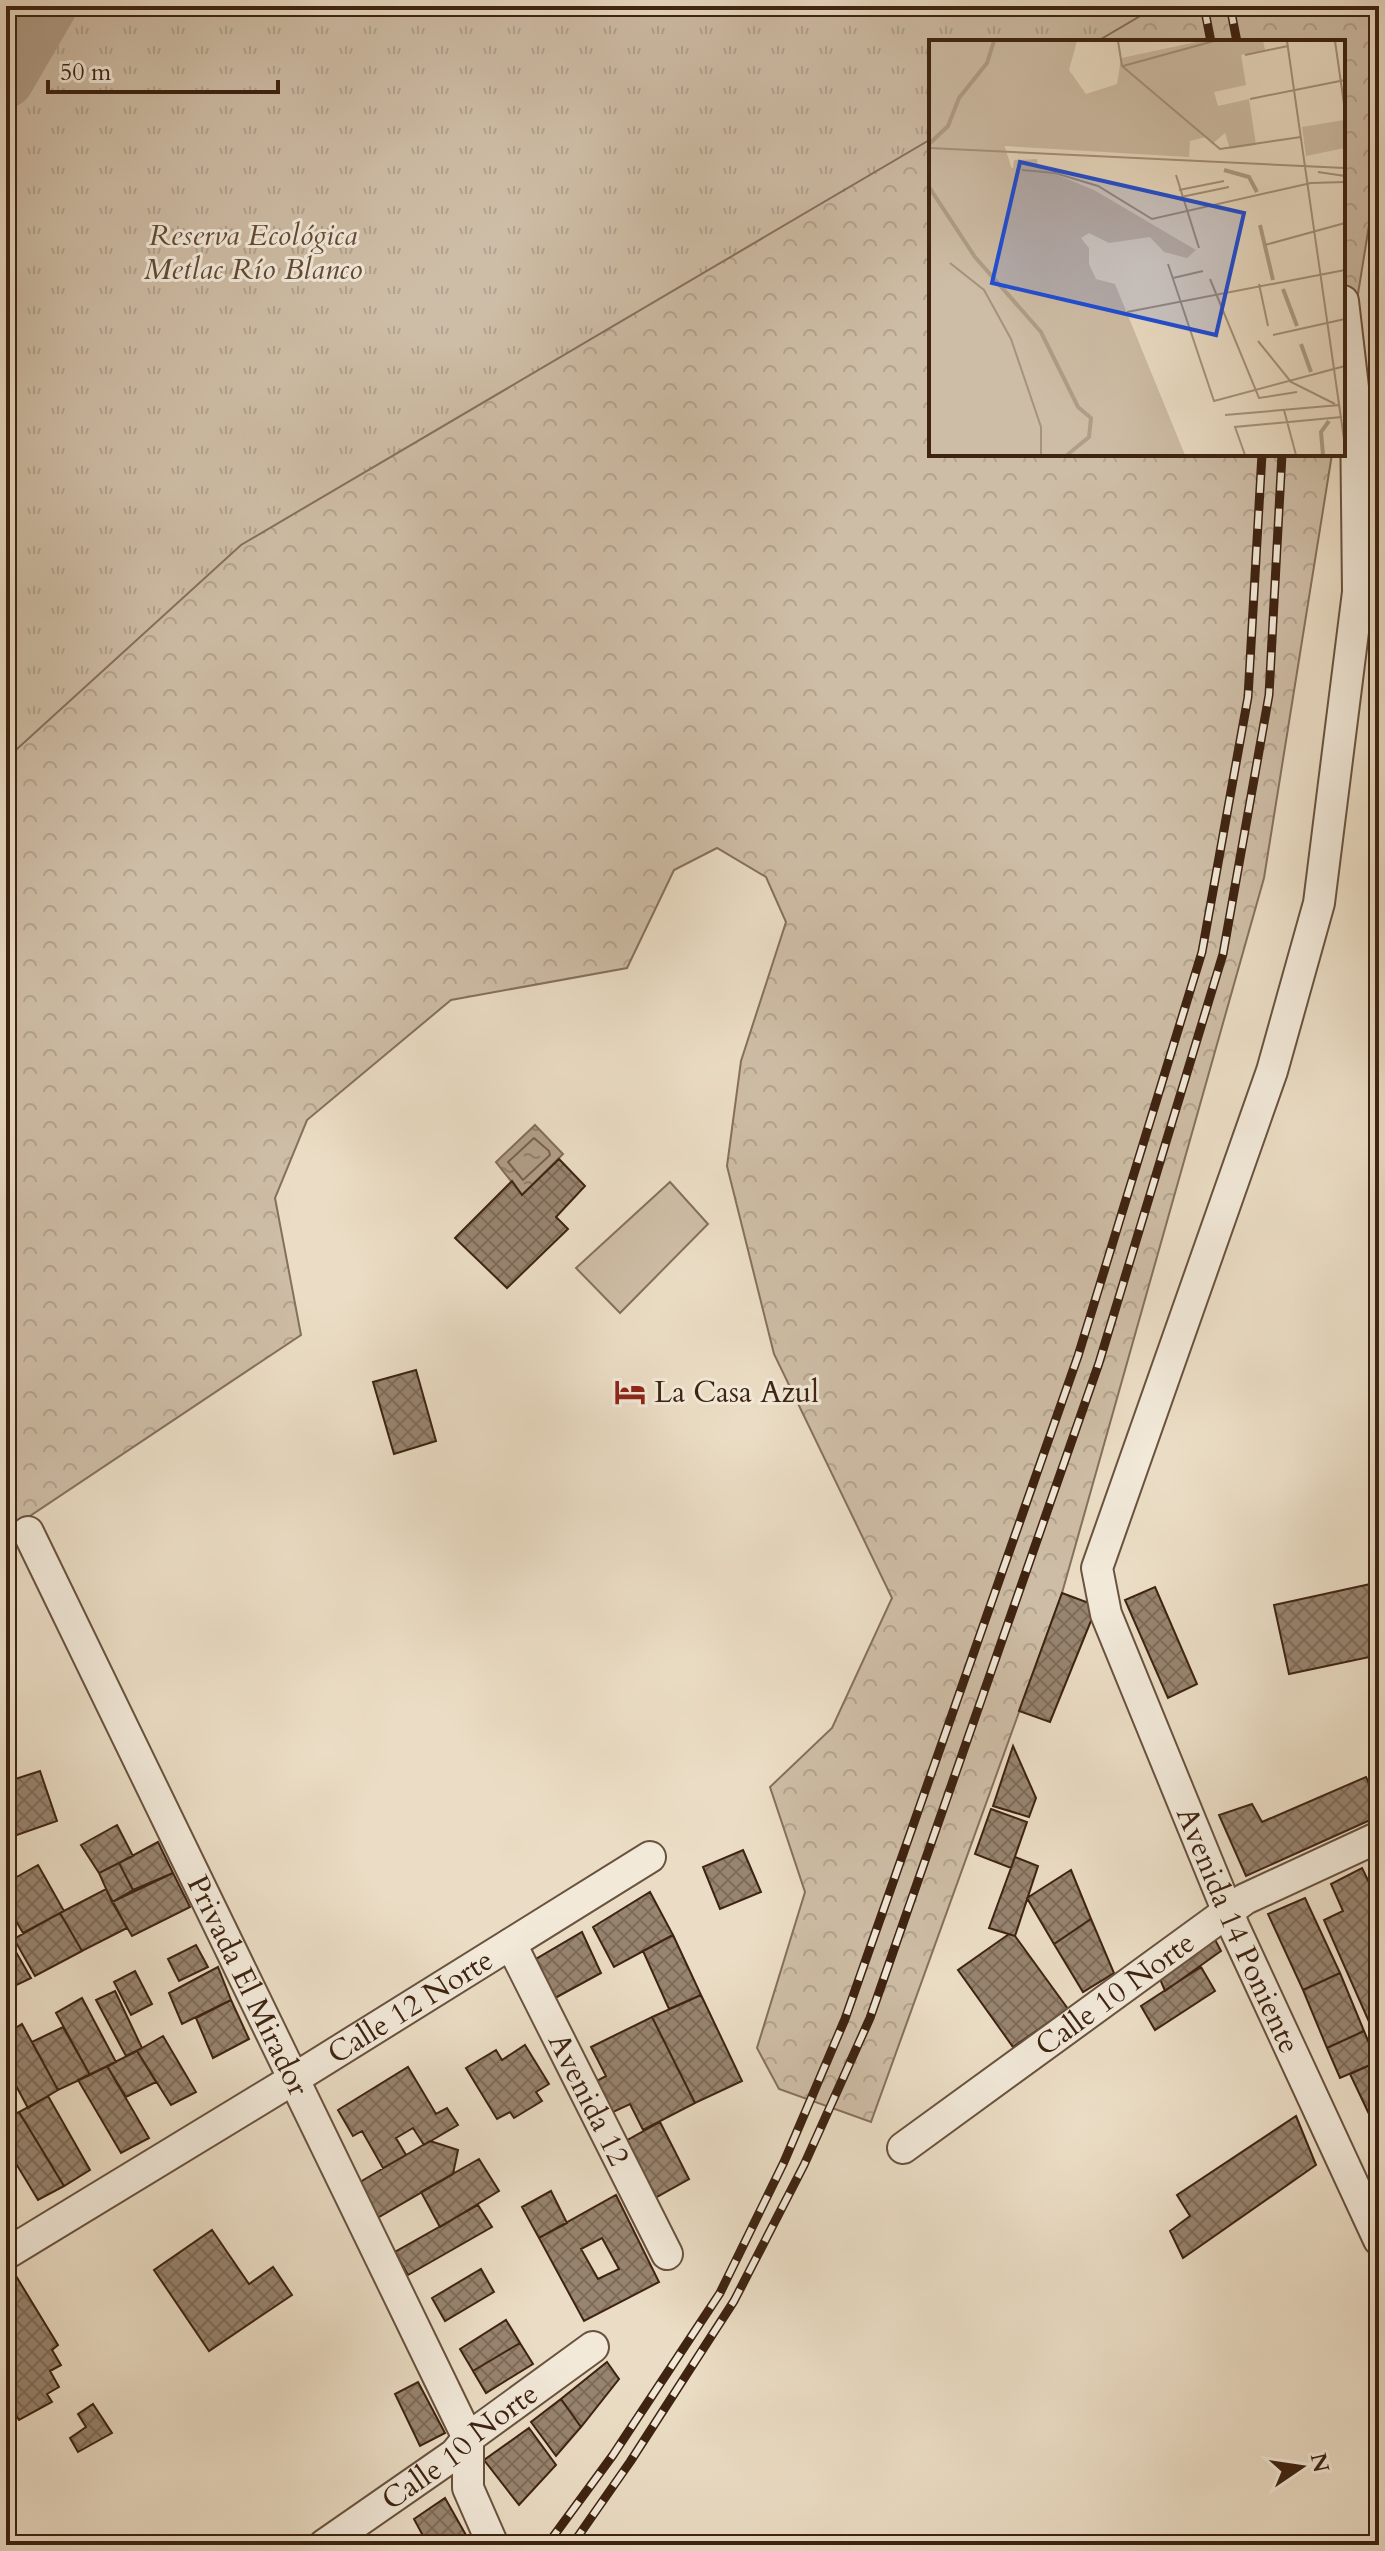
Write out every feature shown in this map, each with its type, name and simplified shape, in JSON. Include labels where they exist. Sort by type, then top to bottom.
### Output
[{"type":"street","name":"Avenida 14 Poniente","points":[[1345,318],[1356,413],[1358,592],[1319,903],[1272,1071],[1097,1568],[1106,1614],[1228,1913],[1379,2240]]},
{"type":"street","name":"Privada El Mirador","points":[[28,1532],[468,2438]]},
{"type":"street","name":"Calle 10 Norte","points":[[903,2148],[1245,1899],[1379,1837]]},
{"type":"street","name":"Calle 12 Norte","points":[[6,2254],[650,1857]]},
{"type":"street","name":"Avenida 12","points":[[511,1944],[667,2254]]},
{"type":"street","name":"Calle 10 Norte","points":[[324,2545],[455,2454],[468,2438],[593,2347]]},
{"type":"street","points":[[468,2438],[468,2488],[493,2545]]},
{"type":"green space","points":[[6,6],[1379,6],[1379,205],[1372,207],[1345,375],[1345,40],[929,40],[929,456],[1332,456],[1264,878],[1062,1593],[871,2122],[779,2089],[757,2048],[805,1892],[770,1787],[832,1728],[892,1598],[774,1354],[727,1166],[741,1061],[786,922],[766,877],[717,848],[674,870],[627,968],[451,1000],[307,1120],[275,1198],[301,1335],[6,1532]]},
{"type":"green space","name":"Reserva Ecológica Metlac Río Blanco","points":[[6,6],[1157,6],[1099,40],[929,40],[929,140],[241,545],[6,759]]},
{"type":"green space","points":[[670,1182],[708,1224],[620,1313],[576,1268]]},
{"type":"water","points":[[535,1125],[563,1154],[522,1195],[496,1162]]},
{"type":"building","points":[[559,1159],[585,1186],[556,1217],[568,1229],[507,1288],[455,1238],[512,1181],[522,1195]]},
{"type":"building","points":[[416,1370],[436,1441],[394,1454],[373,1382]]},
{"type":"building","points":[[1375,1583],[1379,1603],[1379,1655],[1289,1674],[1274,1605]]},
{"type":"building","points":[[1155,1587],[1197,1684],[1168,1698],[1125,1600]]},
{"type":"building","points":[[1062,1593],[1097,1606],[1050,1722],[1019,1711]]},
{"type":"building","points":[[1013,1746],[1036,1798],[1029,1817],[993,1806]]},
{"type":"building","points":[[40,1771],[57,1821],[14,1836],[6,1813],[6,1782]]},
{"type":"building","points":[[1366,1777],[1376,1799],[1379,1797],[1379,1816],[1246,1876],[1219,1815],[1252,1804],[1262,1822]]},
{"type":"building","points":[[991,1809],[1027,1822],[1011,1868],[975,1854]]},
{"type":"building","points":[[117,1825],[133,1856],[99,1873],[81,1845]]},
{"type":"building","points":[[158,1842],[173,1873],[133,1890],[119,1863]]},
{"type":"building","points":[[743,1850],[761,1892],[720,1909],[703,1867]]},
{"type":"building","points":[[1015,1857],[1038,1866],[1015,1936],[989,1928]]},
{"type":"building","points":[[119,1863],[133,1890],[112,1902],[99,1873]]},
{"type":"building","points":[[38,1865],[64,1911],[23,1933],[6,1904],[6,1883]]},
{"type":"building","points":[[1362,1868],[1379,1903],[1379,2030],[1374,2033],[1324,1920],[1343,1911],[1331,1884]]},
{"type":"building","points":[[1071,1870],[1091,1919],[1054,1944],[1027,1898]]},
{"type":"building","points":[[173,1873],[190,1907],[132,1936],[112,1902]]},
{"type":"building","points":[[106,1889],[127,1928],[82,1951],[60,1913]]},
{"type":"building","points":[[650,1892],[673,1935],[614,1967],[593,1927]]},
{"type":"building","points":[[1305,1898],[1340,1973],[1303,1990],[1268,1914]]},
{"type":"building","points":[[60,1913],[82,1951],[35,1976],[14,1939]]},
{"type":"building","points":[[1091,1919],[1114,1973],[1083,1992],[1054,1944]]},
{"type":"building","points":[[582,1932],[601,1973],[555,1998],[536,1959]]},
{"type":"building","points":[[1009,1934],[1015,1936],[1068,2009],[1013,2047],[958,1970]]},
{"type":"building","points":[[673,1935],[701,1995],[669,2009],[643,1951]]},
{"type":"building","points":[[1213,1936],[1221,1951],[1165,1991],[1160,1979]]},
{"type":"building","points":[[9,1940],[31,1978],[6,1990],[6,1942]]},
{"type":"building","points":[[196,1945],[208,1967],[179,1981],[168,1959]]},
{"type":"building","points":[[218,1967],[231,2000],[182,2024],[169,1993]]},
{"type":"building","points":[[1201,1967],[1215,1991],[1155,2030],[1141,2006]]},
{"type":"building","points":[[135,1971],[152,2004],[131,2015],[114,1982]]},
{"type":"building","points":[[1340,1973],[1364,2031],[1327,2048],[1303,1990]]},
{"type":"building","points":[[115,1991],[142,2048],[126,2056],[96,2000]]},
{"type":"building","points":[[701,1995],[742,2081],[695,2103],[652,2017]]},
{"type":"building","points":[[82,1998],[116,2062],[90,2075],[56,2013]]},
{"type":"building","points":[[231,2000],[249,2039],[213,2058],[196,2018]]},
{"type":"building","points":[[652,2017],[695,2103],[643,2130],[630,2104],[611,2113],[595,2082],[606,2076],[591,2047]]},
{"type":"building","points":[[22,2024],[58,2090],[28,2108],[6,2067],[6,2034]]},
{"type":"building","points":[[63,2027],[90,2075],[58,2090],[32,2042]]},
{"type":"building","points":[[1364,2031],[1377,2062],[1340,2078],[1327,2048]]},
{"type":"building","points":[[163,2036],[196,2092],[171,2105],[137,2051]]},
{"type":"building","points":[[525,2045],[549,2084],[536,2092],[542,2101],[514,2118],[510,2112],[497,2119],[466,2068],[496,2050],[502,2060]]},
{"type":"building","points":[[137,2051],[156,2082],[126,2097],[107,2066]]},
{"type":"building","points":[[1379,2061],[1379,2135],[1350,2074]]},
{"type":"building","points":[[107,2066],[149,2138],[121,2153],[78,2080]]},
{"type":"building","points":[[408,2067],[436,2114],[447,2108],[458,2125],[424,2145],[413,2128],[396,2138],[406,2155],[383,2168],[362,2131],[353,2136],[338,2110]]},
{"type":"building","points":[[48,2096],[90,2170],[64,2186],[19,2112]]},
{"type":"building","points":[[19,2112],[64,2186],[38,2200],[6,2147],[6,2118]]},
{"type":"building","points":[[1296,2116],[1316,2165],[1183,2258],[1170,2231],[1190,2216],[1177,2195]]},
{"type":"building","points":[[660,2122],[689,2179],[653,2199],[624,2142]]},
{"type":"building","points":[[430,2141],[458,2150],[453,2174],[372,2221],[353,2186]]},
{"type":"building","points":[[479,2159],[499,2191],[440,2227],[421,2192]]},
{"type":"building","points":[[551,2191],[567,2223],[539,2238],[522,2207]]},
{"type":"building","points":[[616,2195],[659,2282],[584,2321],[539,2238]],"holes":[[[602,2238],[619,2269],[598,2279],[581,2249]]]},
{"type":"building","points":[[478,2205],[492,2227],[408,2275],[395,2252]]},
{"type":"building","points":[[212,2230],[249,2284],[273,2267],[292,2295],[209,2351],[154,2270]]},
{"type":"building","points":[[481,2269],[494,2292],[445,2321],[432,2298]]},
{"type":"building","points":[[16,2276],[58,2345],[52,2350],[61,2365],[50,2371],[59,2387],[47,2394],[52,2402],[19,2420],[6,2399],[6,2282]]},
{"type":"building","points":[[506,2320],[520,2343],[473,2371],[460,2349]]},
{"type":"building","points":[[520,2343],[533,2364],[486,2393],[473,2371]]},
{"type":"building","points":[[607,2362],[619,2379],[581,2427],[561,2399]]},
{"type":"building","points":[[418,2382],[445,2433],[420,2446],[395,2394]]},
{"type":"building","points":[[561,2399],[581,2427],[556,2456],[531,2422]]},
{"type":"building","points":[[93,2404],[112,2433],[78,2452],[70,2438],[86,2427],[78,2414]]},
{"type":"building","points":[[529,2428],[556,2465],[519,2505],[484,2460]]},
{"type":"building","points":[[445,2498],[471,2544],[428,2545],[414,2519]]},
{"type":"waterway","points":[[6,80],[49,6]]},
{"type":"railway","points":[[1204,6],[1211,40]]},
{"type":"railway","points":[[1230,6],[1237,40]]},
{"type":"railway","points":[[547,2545],[613,2455],[720,2293],[784,2162],[845,2019],[1078,1356],[1202,952],[1248,697],[1262,456]]},
{"type":"railway","points":[[572,2545],[630,2462],[734,2301],[804,2165],[870,2018],[1099,1363],[1223,954],[1269,695],[1282,456]]},
{"type":"place","name":"La Casa Azul","points":[[630,1392]]}]
